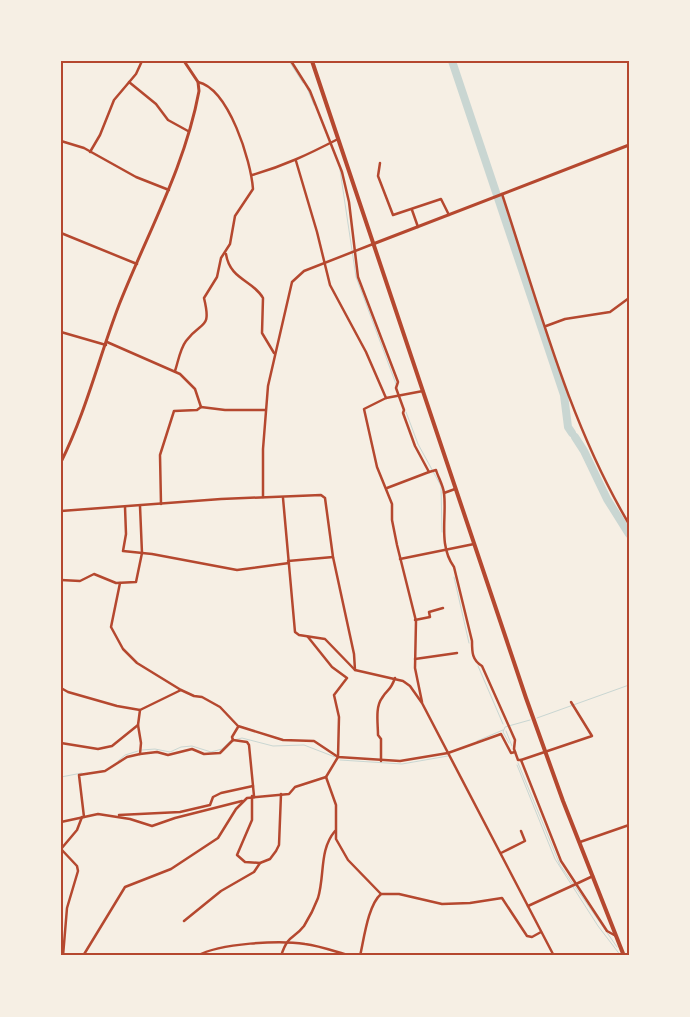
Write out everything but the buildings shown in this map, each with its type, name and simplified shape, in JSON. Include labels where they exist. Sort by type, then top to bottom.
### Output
[{"type":"main road","points":[[62,461],[76,432],[106,343],[136,264],[169,190],[184,150],[199,91],[198,82],[184,61]]},
{"type":"main road","points":[[312,61],[545,752],[624,956]]},
{"type":"main road","points":[[373,244],[629,145]]},
{"type":"street","points":[[90,152],[100,135],[114,100],[129,82],[142,61]]},
{"type":"street","points":[[291,61],[310,91],[342,172],[349,202],[352,253],[358,277],[398,382],[396,388],[404,410],[402,413],[415,446],[444,493],[443,526],[472,642],[471,650],[476,663],[482,666],[504,720],[515,740],[515,752],[518,760],[521,760],[561,861],[607,931],[617,937]]},
{"type":"street","points":[[129,82],[156,104],[168,120],[188,131]]},
{"type":"street","points":[[198,82],[207,86],[232,117],[245,147],[252,175],[252,192],[235,216],[230,244],[226,254],[227,263],[241,280],[262,294],[264,302],[262,332],[274,353]]},
{"type":"street","points":[[252,175],[296,161],[312,150],[338,139]]},
{"type":"street","points":[[61,141],[80,146],[136,177],[169,190]]},
{"type":"street","points":[[296,161],[318,232],[324,264],[335,296],[366,352],[386,398]]},
{"type":"street","points":[[380,163],[378,176],[393,216],[443,199],[448,215]]},
{"type":"street","points":[[501,195],[582,432],[606,484],[629,524]]},
{"type":"street","points":[[412,210],[418,227]]},
{"type":"street","points":[[61,233],[136,264]]},
{"type":"street","points":[[263,497],[265,410],[274,353],[292,282],[304,271],[373,244]]},
{"type":"street","points":[[175,372],[185,342],[204,326],[208,315],[204,298],[217,277],[221,258],[226,254]]},
{"type":"street","points":[[546,326],[565,319],[610,312],[629,298]]},
{"type":"street","points":[[61,332],[106,343],[175,372],[195,388],[201,407]]},
{"type":"street","points":[[422,703],[415,660],[417,631],[415,620],[392,520],[392,504],[377,467],[364,409],[386,398],[423,391]]},
{"type":"street","points":[[161,504],[159,461],[172,414],[177,410],[192,410],[201,407],[224,410],[265,410]]},
{"type":"street","points":[[387,488],[432,471]]},
{"type":"street","points":[[444,493],[455,489]]},
{"type":"street","points":[[61,511],[263,497],[282,498],[321,495],[325,498],[333,557],[354,654],[355,670]]},
{"type":"street","points":[[282,498],[295,632],[308,637],[325,639],[355,670],[395,678],[410,686],[422,703],[554,956]]},
{"type":"street","points":[[61,580],[80,581],[94,574],[120,584],[136,582],[142,553],[140,506]]},
{"type":"street","points":[[125,507],[126,534],[124,551],[237,570],[333,557]]},
{"type":"street","points":[[400,559],[474,544]]},
{"type":"street","points":[[120,584],[111,627],[112,633],[123,649],[137,663],[181,690],[194,696],[202,697],[220,707],[238,726],[283,740],[314,741],[338,757],[400,761],[448,753],[501,734],[511,753],[515,752]]},
{"type":"street","points":[[415,620],[430,617],[429,612],[443,608]]},
{"type":"street","points":[[61,822],[98,814],[114,816],[152,826],[175,818],[244,801],[253,796],[289,794],[295,787],[326,777],[338,757],[339,717],[334,695],[347,678],[332,667],[308,637]]},
{"type":"street","points":[[415,660],[457,653]]},
{"type":"street","points":[[381,761],[381,739],[378,735],[379,704],[382,697],[391,689],[395,678]]},
{"type":"street","points":[[61,688],[68,692],[117,706],[140,710],[181,690]]},
{"type":"street","points":[[521,760],[592,736],[572,704]]},
{"type":"street","points":[[140,710],[138,725],[141,743],[140,751]]},
{"type":"street","points":[[61,743],[106,748],[138,725]]},
{"type":"street","points":[[62,956],[67,908],[78,871],[61,849],[77,830],[83,817],[79,775],[105,771],[140,751],[168,755],[192,749],[211,754],[220,753],[233,739],[238,726]]},
{"type":"street","points":[[233,739],[248,742],[249,745],[253,786],[252,820],[237,855],[246,862],[260,863],[270,859],[279,845],[281,794]]},
{"type":"street","points":[[326,777],[336,805],[336,840],[348,860],[381,894],[399,894],[442,904],[470,903],[502,898],[527,936],[532,937],[541,932]]},
{"type":"street","points":[[114,816],[180,812],[210,806],[213,797],[221,792],[253,786]]},
{"type":"street","points":[[83,956],[126,887],[171,869],[218,838],[244,801]]},
{"type":"street","points":[[580,842],[629,825]]},
{"type":"street","points":[[281,956],[290,936],[303,927],[317,899],[323,858],[330,837],[335,831]]},
{"type":"street","points":[[500,853],[525,841],[520,831]]},
{"type":"street","points":[[184,921],[221,891],[254,872],[260,863]]},
{"type":"street","points":[[528,906],[593,876]]},
{"type":"street","points":[[360,956],[374,904],[381,894]]},
{"type":"street","points":[[197,956],[216,948],[286,943],[308,944],[351,956]]},
{"type":"waterway","points":[[289,61],[303,83]]},
{"type":"waterway","points":[[452,61],[564,395],[568,427],[572,433]]},
{"type":"waterway","points":[[307,88],[314,105]]},
{"type":"waterway","points":[[340,170],[356,277],[396,384]]},
{"type":"waterway","points":[[406,412],[418,444],[441,486],[442,532]]},
{"type":"waterway","points":[[575,437],[584,451],[607,499],[629,534]]},
{"type":"waterway","points":[[454,577],[469,643]]},
{"type":"waterway","points":[[478,666],[503,724]]},
{"type":"waterway","points":[[537,718],[629,685]]},
{"type":"waterway","points":[[509,743],[503,732],[505,727],[530,720]]},
{"type":"waterway","points":[[477,741],[503,730]]},
{"type":"waterway","points":[[506,731],[512,746]]},
{"type":"waterway","points":[[142,750],[155,749],[170,752],[181,747],[192,746],[211,752],[222,749],[230,741],[242,738],[273,746],[304,745],[335,757]]},
{"type":"waterway","points":[[118,761],[125,755],[138,751]]},
{"type":"waterway","points":[[340,760],[402,764],[448,756]]},
{"type":"waterway","points":[[518,763],[560,865],[617,947]]},
{"type":"waterway","points":[[517,765],[555,859],[598,926],[621,956]]},
{"type":"waterway","points":[[61,777],[82,773]]}]
